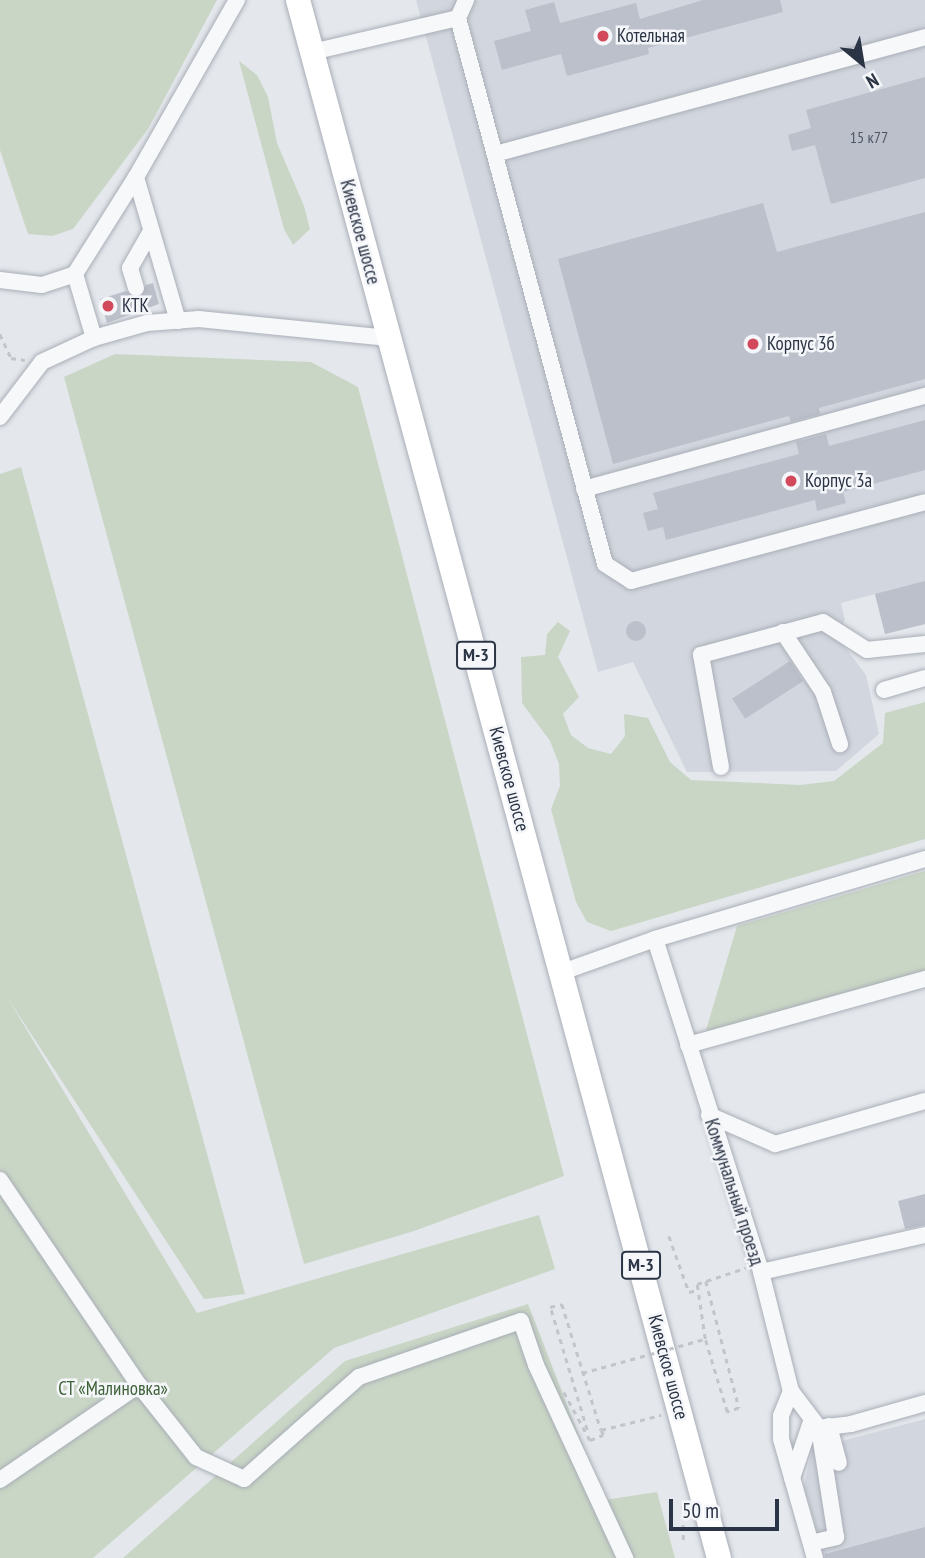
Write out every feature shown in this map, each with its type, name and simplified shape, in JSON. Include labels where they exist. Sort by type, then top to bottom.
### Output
[{"type":"highway","name":"Киевское шоссе","points":[[298,0],[719,1558]]},
{"type":"street","points":[[0,280],[43,285],[75,274],[136,177],[237,0]]},
{"type":"street","points":[[466,0],[458,18],[605,564],[631,581],[925,502]]},
{"type":"street","points":[[312,52],[458,18]]},
{"type":"street","points":[[495,154],[925,37]]},
{"type":"street","points":[[136,177],[178,321]]},
{"type":"street","points":[[136,288],[130,268],[151,231]]},
{"type":"street","points":[[75,274],[94,338]]},
{"type":"street","points":[[0,417],[42,362],[145,316],[388,338]]},
{"type":"street","points":[[584,489],[925,396]]},
{"type":"street","points":[[720,767],[701,655],[823,622],[867,650],[925,644]]},
{"type":"street","points":[[783,632],[823,692],[840,744]]},
{"type":"street","points":[[884,690],[925,678]]},
{"type":"street","points":[[562,972],[655,939],[925,859]]},
{"type":"street","name":"Коммунальный проезд","points":[[655,939],[760,1268],[791,1391],[819,1425]]},
{"type":"street","points":[[688,1045],[925,979]]},
{"type":"street","points":[[709,1115],[775,1144],[925,1101]]},
{"type":"street","points":[[0,1180],[139,1385],[196,1457],[244,1479],[359,1377],[521,1321],[551,1396],[625,1558]]},
{"type":"street","points":[[760,1268],[925,1235]]},
{"type":"street","points":[[0,1480],[139,1385]]},
{"type":"street","points":[[791,1391],[781,1416],[781,1439],[813,1551],[836,1537],[819,1425]]},
{"type":"street","points":[[819,1425],[925,1403]]},
{"type":"street","points":[[792,1478],[819,1425]]},
{"type":"street","points":[[819,1425],[839,1463]]},
{"type":"path","points":[[0,334],[11,358],[42,362]]},
{"type":"path","points":[[669,1236],[689,1293],[698,1290]]},
{"type":"path","points":[[706,1281],[739,1408],[726,1412],[705,1339],[697,1284],[706,1281],[760,1268]]},
{"type":"path","points":[[562,1304],[603,1435],[590,1440],[550,1307],[562,1304]]},
{"type":"path","points":[[582,1373],[705,1339]]},
{"type":"path","points":[[551,1396],[567,1391],[590,1440]]},
{"type":"path","points":[[601,1430],[662,1415],[665,1427]]},
{"type":"path","points":[[683,1499],[684,1544]]},
{"type":"shaded area","points":[[416,0],[925,0],[925,624],[885,634],[875,594],[841,603],[845,620],[836,635],[866,675],[879,734],[836,771],[687,772],[633,662],[598,672]]},
{"type":"shaded area","points":[[925,1419],[925,1558],[824,1558],[804,1486],[812,1449]]},
{"type":"green space","points":[[0,0],[217,0],[148,129],[73,229],[52,236],[28,234],[0,150]]},
{"type":"green space","points":[[239,61],[257,75],[268,97],[277,143],[304,206],[310,229],[293,245],[284,229]]},
{"type":"green space","points":[[115,354],[311,362],[358,387],[564,1176],[414,1231],[304,1264],[64,377]]},
{"type":"green space","name":"СТ «Малиновка»","points":[[21,467],[245,1294],[204,1299],[7,997],[197,1313],[539,1215],[555,1269],[334,1348],[93,1558],[0,1558],[0,474]]},
{"type":"green space","points":[[558,622],[570,631],[558,657],[579,697],[563,714],[571,735],[588,748],[611,754],[625,736],[624,714],[648,718],[670,762],[691,780],[800,785],[834,781],[883,743],[885,713],[925,702],[925,839],[611,931],[587,922],[576,902],[551,809],[560,786],[559,764],[550,741],[522,703],[521,657],[545,655],[547,634]]},
{"type":"green space","points":[[925,871],[925,975],[704,1037],[737,926]]},
{"type":"green space","points":[[528,1304],[604,1500],[657,1492],[675,1558],[123,1558],[345,1361]]},
{"type":"building","name":"Котельная","points":[[703,0],[780,0],[783,12],[648,48],[649,54],[567,76],[561,54],[502,70],[494,41],[531,31],[525,10],[554,2],[560,23],[636,3],[640,19]]},
{"type":"building","points":[[925,77],[925,178],[831,204],[815,145],[792,151],[788,135],[811,128],[806,110]]},
{"type":"building","name":"Корпус 3б","points":[[763,203],[777,252],[925,212],[925,379],[819,408],[820,414],[791,422],[789,416],[613,464],[558,259]]},
{"type":"building","points":[[153,283],[159,304],[107,323],[100,299],[126,291],[140,298],[146,285]]},
{"type":"building","name":"Корпус 3a","points":[[925,420],[925,470],[843,492],[846,503],[817,511],[815,500],[666,540],[663,527],[648,531],[643,513],[658,509],[653,493],[799,454],[796,442],[826,434],[829,446]]},
{"type":"building","points":[[925,581],[925,624],[885,634],[875,594]]},
{"type":"building","points":[[632,621],[640,621],[646,631],[640,641],[632,641],[626,635],[626,627]]},
{"type":"building","points":[[790,661],[803,681],[745,719],[732,699]]},
{"type":"building","points":[[925,1194],[925,1225],[905,1229],[898,1201]]},
{"type":"building","points":[[925,1527],[925,1558],[825,1558],[825,1554]]},
{"type":"tunnel","points":[[136,288],[142,309]]},
{"type":"place","name":"Котельная","points":[[603,36]]},
{"type":"place","name":"КТК","points":[[108,306]]},
{"type":"place","name":"Корпус 3б","points":[[753,344]]},
{"type":"place","name":"Корпус 3a","points":[[791,481]]}]
